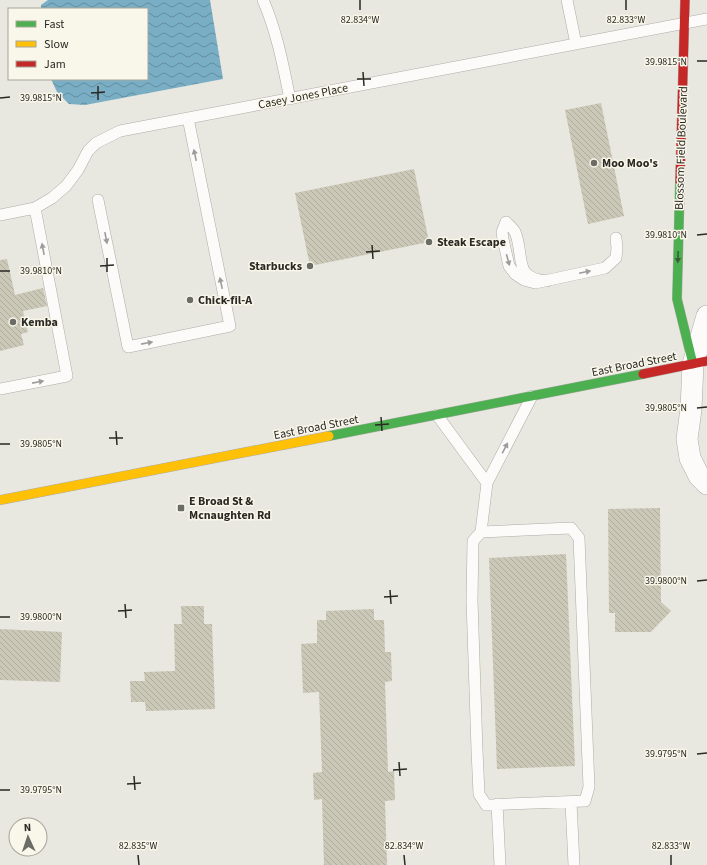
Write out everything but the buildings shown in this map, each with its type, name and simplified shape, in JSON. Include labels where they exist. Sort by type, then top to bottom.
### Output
[{"type":"main road","name":"Blossom Field Boulevard","points":[[685,0],[677,299],[700,363]]},
{"type":"main road","name":"East Broad Street","points":[[0,500],[101,482],[700,363]]},
{"type":"street","points":[[707,316],[687,439],[690,458],[699,476],[707,484]]},
{"type":"lane","points":[[263,0],[271,18],[280,49],[290,99]]},
{"type":"lane","points":[[567,0],[576,44]]},
{"type":"lane","name":"Casey Jones Place","points":[[0,215],[35,208],[52,198],[66,186],[78,170],[88,150],[96,143],[120,131],[707,19]]},
{"type":"lane","points":[[98,200],[128,347],[230,326],[188,118]]},
{"type":"lane","points":[[0,389],[67,376],[35,208]]},
{"type":"lane","points":[[506,222],[502,232],[502,239],[509,266],[515,274],[524,280],[535,282],[547,281],[605,268],[616,258],[616,238]]},
{"type":"lane","points":[[481,532],[571,528],[579,538],[588,787],[585,801],[486,805],[479,794],[472,600],[473,540],[481,532],[486,483],[532,396]]},
{"type":"lane","points":[[437,415],[486,483]]},
{"type":"lane","points":[[571,802],[574,865]]},
{"type":"lane","points":[[497,804],[500,865]]},
{"type":"water","points":[[48,0],[210,0],[223,79],[85,105],[69,104],[57,92],[51,80],[148,80],[148,8],[41,8],[41,5]]},
{"type":"traffic: fast","points":[[680,181],[677,299],[693,364]]},
{"type":"traffic: fast","points":[[329,436],[643,374]]},
{"type":"traffic: slow","points":[[0,500],[329,436]]},
{"type":"traffic: jam","points":[[680,181],[685,0]]},
{"type":"traffic: jam","points":[[643,374],[707,361]]},
{"type":"place","name":"Moo Moo's","points":[[594,163]]},
{"type":"place","name":"Steak Escape","points":[[429,242]]},
{"type":"place","name":"Starbucks","points":[[310,266]]},
{"type":"place","name":"Chick-fil-A","points":[[190,300]]},
{"type":"place","name":"Kemba","points":[[13,322]]},
{"type":"place","name":"E Broad St & Mcnaughten Rd","points":[[181,508]]}]
